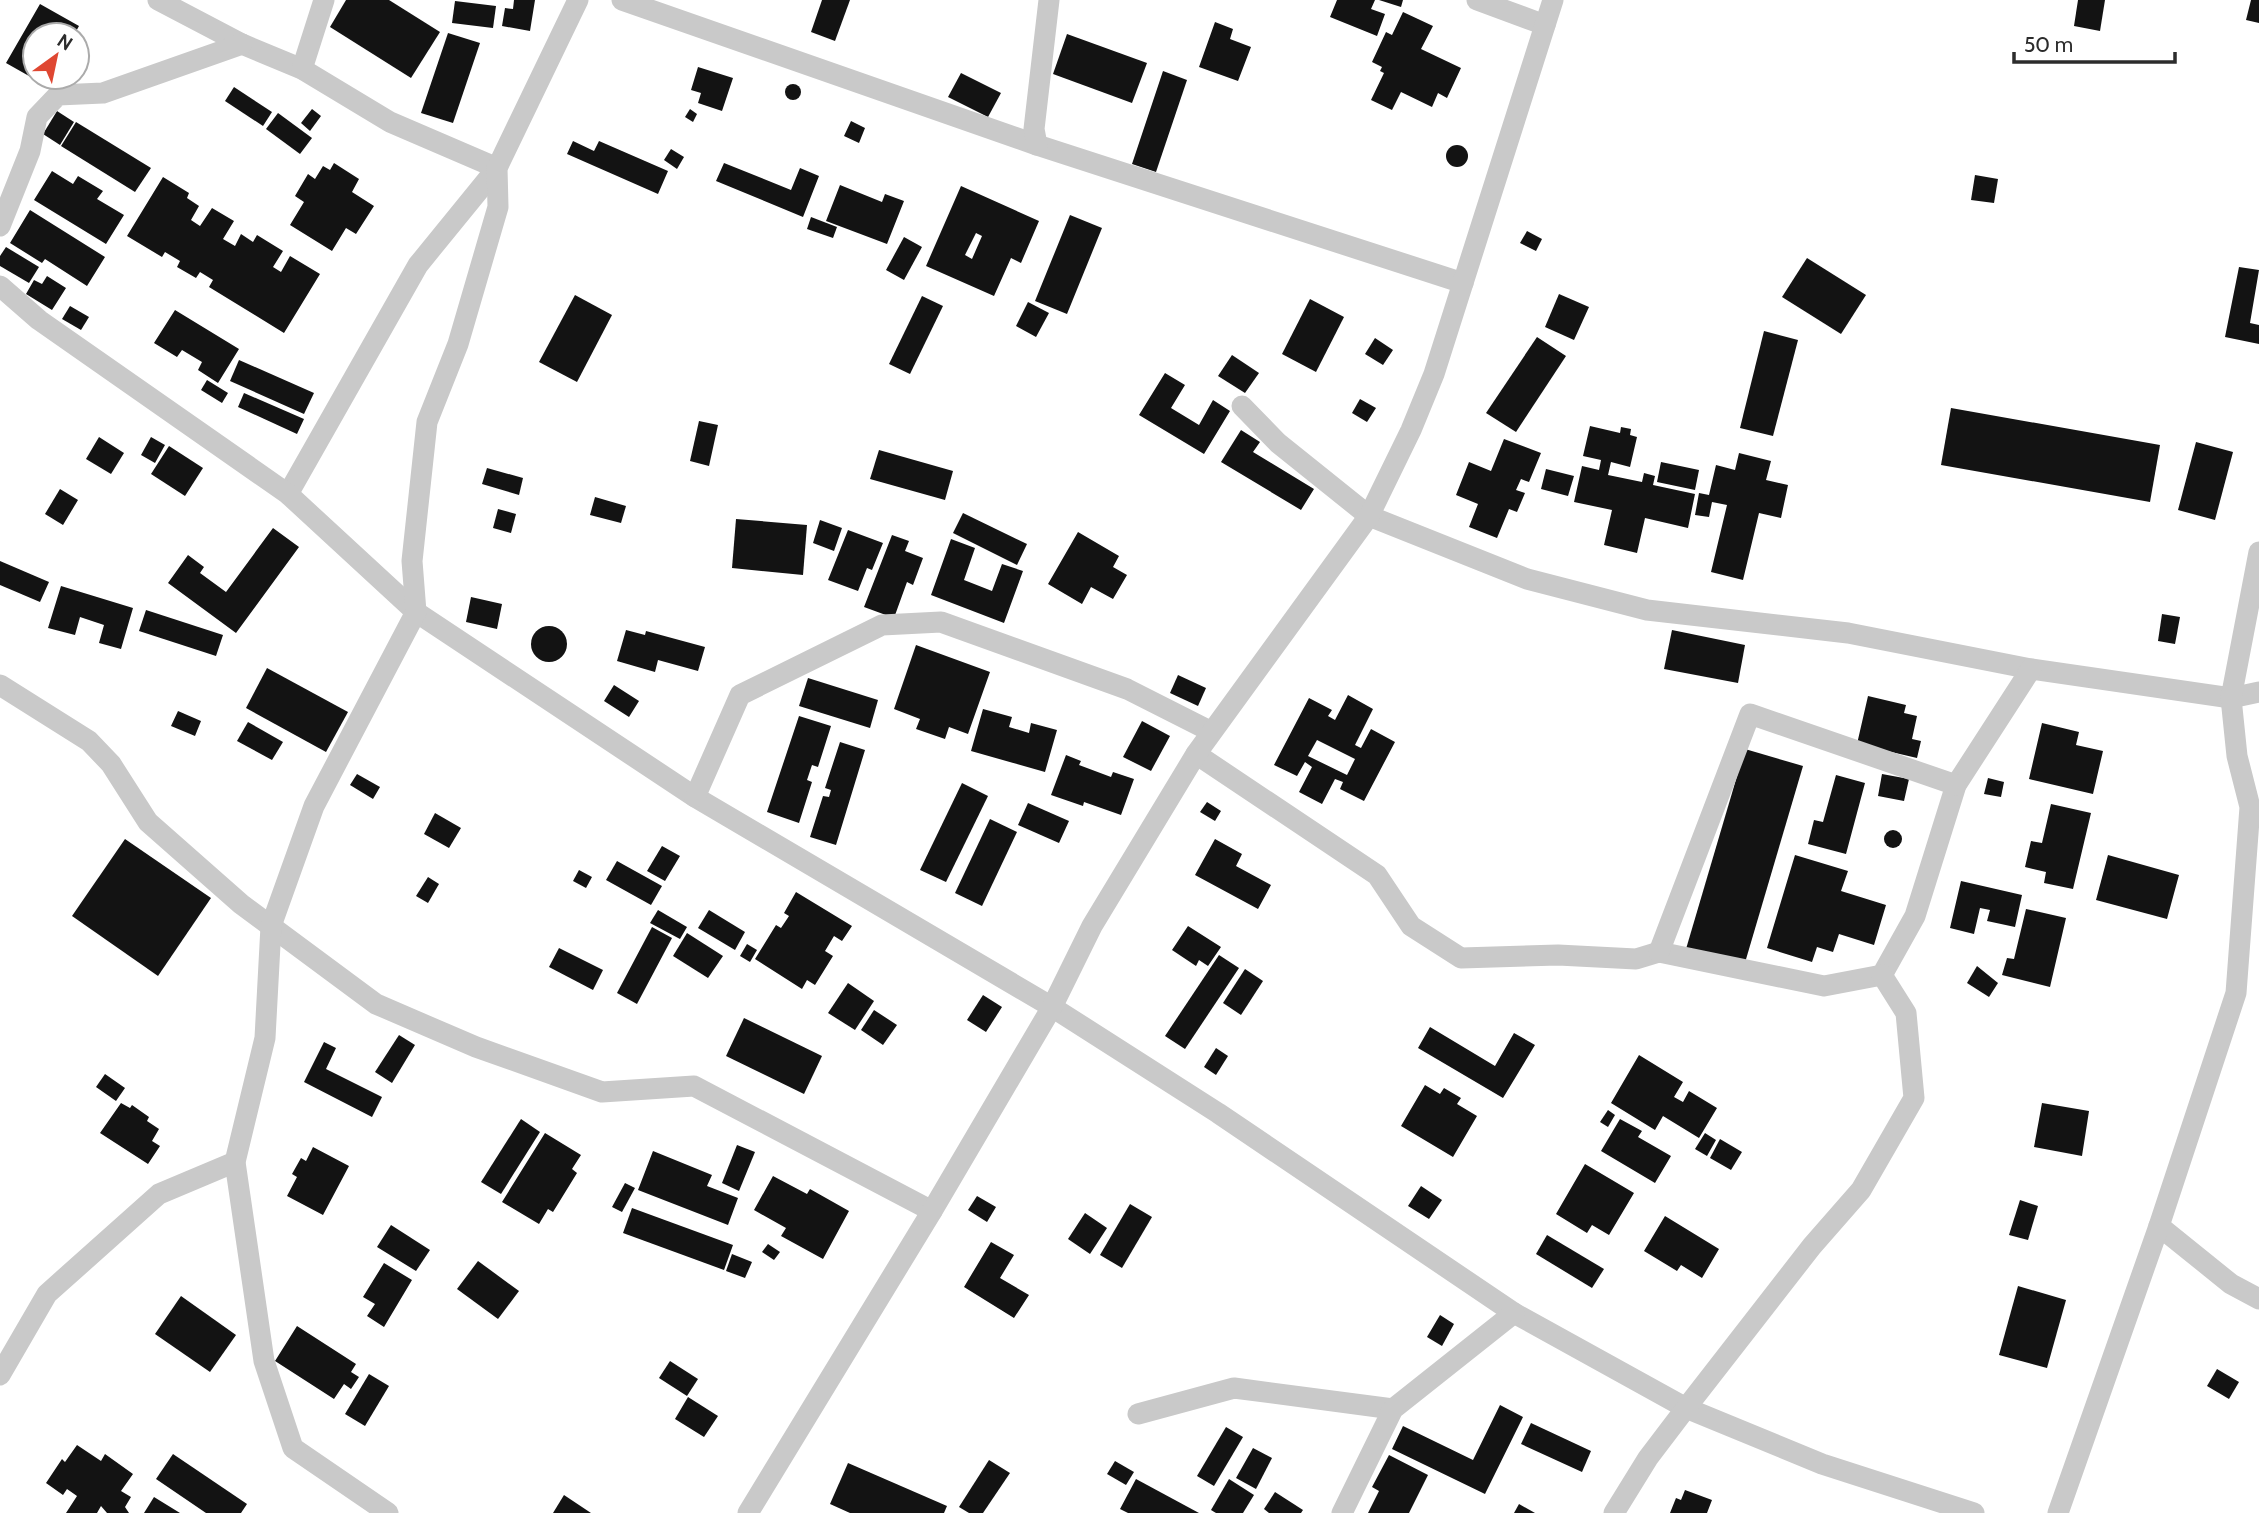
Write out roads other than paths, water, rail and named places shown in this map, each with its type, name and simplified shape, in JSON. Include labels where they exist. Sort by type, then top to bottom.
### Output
[{"type":"street","points":[[158,0],[242,44],[302,69],[390,122],[497,168]]},
{"type":"street","points":[[302,69],[324,0]]},
{"type":"street","points":[[288,494],[418,265],[497,168],[578,0]]},
{"type":"street","points":[[622,0],[1037,145],[1463,283]]},
{"type":"street","points":[[1037,145],[1034,129],[1049,0]]},
{"type":"street","points":[[1477,0],[1545,25]]},
{"type":"street","points":[[748,1513],[932,1211],[1052,1007],[1092,926],[1210,731],[1369,516],[1425,397],[1553,0]]},
{"type":"street","points":[[0,226],[30,152],[37,117],[58,95],[103,93],[242,44]]},
{"type":"street","points":[[388,1513],[293,1447],[264,1361],[235,1163],[265,1038],[271,926],[314,806],[416,612],[412,561],[427,422],[458,344],[498,206],[497,168]]},
{"type":"street","points":[[0,286],[39,320],[288,494],[416,612],[695,797],[1052,1007],[1217,1113],[1514,1313],[1686,1408],[1922,1506],[1974,1513]]},
{"type":"street","points":[[1242,406],[1278,443],[1369,516],[1527,579],[1647,610],[1848,633],[2031,669],[2231,698],[2259,692]]},
{"type":"street","points":[[2058,1513],[2160,1226],[2236,993],[2254,809],[2236,756],[2231,698],[2259,552]]},
{"type":"street","points":[[695,797],[740,695],[882,625],[942,622],[1127,689],[1210,731]]},
{"type":"street","points":[[1882,975],[1915,916],[1956,785],[2031,669]]},
{"type":"street","points":[[0,685],[89,741],[111,764],[148,822],[271,926],[376,1004],[476,1047],[602,1092],[694,1086],[932,1211]]},
{"type":"street","points":[[1659,952],[1750,714],[1956,785]]},
{"type":"street","points":[[1196,754],[1377,875],[1411,926],[1461,958],[1558,955],[1636,959],[1659,952],[1824,986],[1882,975]]},
{"type":"street","points":[[1614,1513],[1648,1458],[1686,1408],[1812,1246],[1861,1190],[1914,1098],[1906,1013],[1882,975]]},
{"type":"street","points":[[0,1375],[47,1294],[159,1194],[235,1163]]},
{"type":"street","points":[[2160,1226],[2231,1284],[2259,1299]]},
{"type":"street","points":[[1342,1513],[1393,1409],[1514,1313]]},
{"type":"street","points":[[1138,1415],[1234,1388],[1393,1409]]}]
